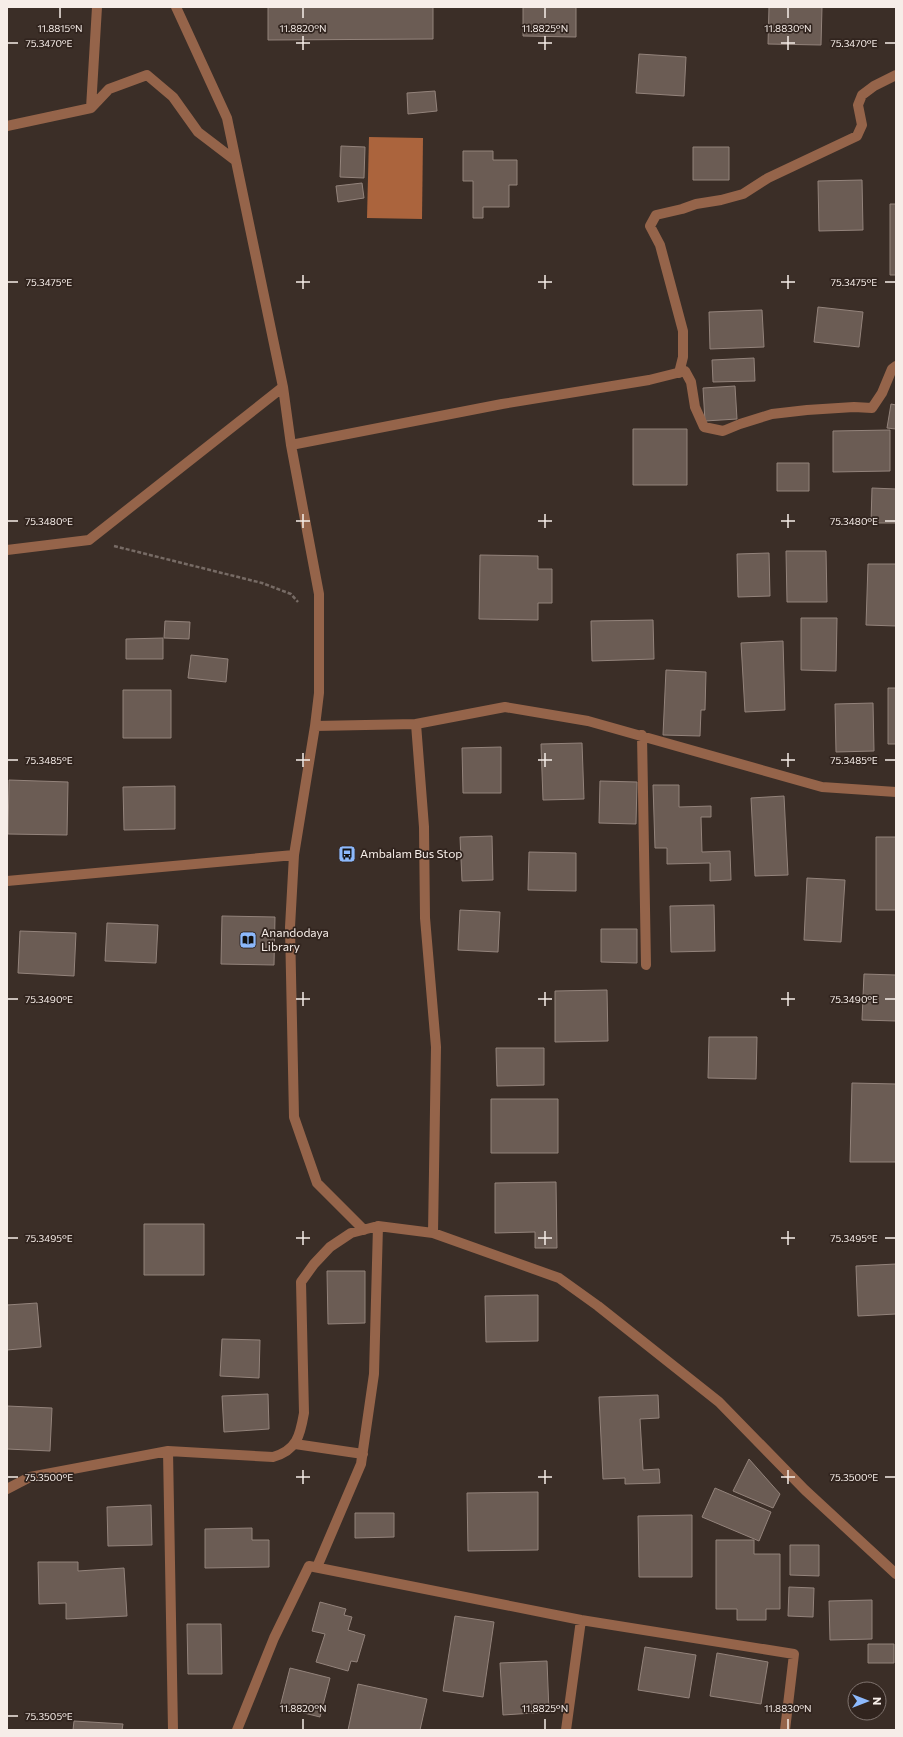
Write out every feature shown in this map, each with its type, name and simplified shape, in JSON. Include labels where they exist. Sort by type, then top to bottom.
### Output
[{"type":"street","points":[[91,108],[97,7]]},
{"type":"street","points":[[176,7],[227,118],[283,387],[291,445],[319,594],[319,693],[294,855],[290,927],[294,1117],[317,1183],[364,1230]]},
{"type":"street","points":[[7,126],[91,108],[109,89],[147,75],[173,96],[198,132],[236,161]]},
{"type":"street","points":[[679,373],[683,357],[683,331],[660,245],[650,226],[656,215],[696,204],[721,200],[743,194],[768,178],[857,136],[862,125],[858,105],[862,95],[874,86],[896,75]]},
{"type":"street","points":[[291,445],[502,404],[649,380],[684,371],[691,382],[695,407],[704,427],[723,431],[772,414],[854,407],[872,408],[882,393],[892,369],[896,366]]},
{"type":"street","points":[[7,550],[89,540],[283,387]]},
{"type":"street","points":[[315,726],[416,724],[505,707],[588,721],[822,787],[896,792]]},
{"type":"street","points":[[416,724],[424,827],[425,918],[436,1047],[433,1233]]},
{"type":"street","points":[[642,736],[646,965]]},
{"type":"street","points":[[7,881],[294,855]]},
{"type":"street","points":[[317,1567],[361,1464],[363,1454],[374,1374],[378,1226]]},
{"type":"street","points":[[7,1490],[30,1477],[168,1451],[273,1457],[284,1454],[295,1444],[301,1431],[304,1413],[301,1282],[314,1264],[330,1247],[351,1233],[378,1226],[433,1233],[559,1278],[598,1306],[718,1402],[805,1490],[896,1574]]},
{"type":"street","points":[[295,1444],[363,1454]]},
{"type":"street","points":[[168,1451],[173,1730]]},
{"type":"street","points":[[237,1730],[274,1638],[310,1566],[581,1620],[794,1654],[785,1730]]},
{"type":"street","points":[[566,1730],[581,1620]]},
{"type":"path","points":[[89,540],[262,583],[291,594],[319,628]]},
{"type":"shaded area","points":[[369,137],[423,138],[422,219],[367,218]]},
{"type":"building","points":[[268,7],[433,7],[433,39],[268,40]]},
{"type":"building","points":[[523,7],[576,7],[576,37],[523,36]]},
{"type":"building","points":[[769,7],[822,7],[821,45],[768,44]]},
{"type":"building","points":[[639,54],[686,57],[684,96],[636,93]]},
{"type":"building","points":[[435,91],[437,111],[408,114],[407,93]]},
{"type":"building","points":[[341,146],[365,147],[364,178],[340,177]]},
{"type":"building","points":[[693,147],[729,147],[729,180],[693,180]]},
{"type":"building","points":[[463,151],[493,151],[493,160],[517,160],[517,185],[509,185],[509,207],[483,207],[483,218],[473,218],[473,181],[463,181]]},
{"type":"building","points":[[862,180],[863,230],[819,231],[818,181]]},
{"type":"building","points":[[362,183],[364,198],[338,202],[336,186]]},
{"type":"building","points":[[890,204],[896,204],[896,275],[890,275]]},
{"type":"building","points":[[818,307],[863,312],[859,347],[814,342]]},
{"type":"building","points":[[762,310],[764,347],[710,349],[709,312]]},
{"type":"building","points":[[754,358],[755,381],[713,382],[712,360]]},
{"type":"building","points":[[735,386],[737,419],[705,421],[703,388]]},
{"type":"building","points":[[891,404],[896,405],[896,429],[887,428]]},
{"type":"building","points":[[633,429],[687,429],[687,485],[633,485]]},
{"type":"building","points":[[890,430],[890,471],[833,472],[833,431]]},
{"type":"building","points":[[777,463],[809,463],[809,491],[777,491]]},
{"type":"building","points":[[872,488],[896,489],[896,523],[871,523]]},
{"type":"building","points":[[786,551],[826,551],[827,602],[787,602]]},
{"type":"building","points":[[769,553],[770,596],[738,597],[737,554]]},
{"type":"building","points":[[480,555],[538,556],[538,569],[552,569],[552,603],[538,603],[538,620],[479,619]]},
{"type":"building","points":[[868,564],[896,564],[896,626],[866,625]]},
{"type":"building","points":[[801,618],[837,618],[836,671],[801,670]]},
{"type":"building","points":[[653,620],[654,659],[592,661],[591,621]]},
{"type":"building","points":[[165,621],[190,622],[189,639],[164,638]]},
{"type":"building","points":[[163,638],[163,659],[126,659],[126,639]]},
{"type":"building","points":[[783,641],[785,710],[745,712],[741,643]]},
{"type":"building","points":[[191,655],[228,659],[226,682],[188,678]]},
{"type":"building","points":[[666,670],[706,672],[705,710],[701,710],[700,736],[663,735]]},
{"type":"building","points":[[888,688],[896,688],[896,744],[888,744]]},
{"type":"building","points":[[123,690],[171,690],[171,738],[123,738]]},
{"type":"building","points":[[873,703],[874,751],[836,752],[835,704]]},
{"type":"building","points":[[582,743],[584,799],[543,800],[541,744]]},
{"type":"building","points":[[501,747],[501,793],[463,793],[462,748]]},
{"type":"building","points":[[9,780],[68,782],[67,835],[8,834]]},
{"type":"building","points":[[600,781],[637,782],[636,824],[599,823]]},
{"type":"building","points":[[653,785],[679,785],[679,807],[711,806],[711,817],[701,817],[702,852],[730,851],[731,880],[710,881],[710,863],[667,864],[667,848],[655,848]]},
{"type":"building","points":[[175,786],[175,829],[124,830],[123,787]]},
{"type":"building","points":[[784,796],[788,875],[755,876],[751,798]]},
{"type":"building","points":[[492,836],[493,880],[462,881],[460,837]]},
{"type":"building","points":[[876,837],[896,837],[896,910],[876,910]]},
{"type":"building","points":[[529,852],[576,853],[576,891],[528,890]]},
{"type":"building","points":[[807,878],[845,880],[841,942],[804,940]]},
{"type":"building","points":[[714,905],[715,951],[671,952],[670,906]]},
{"type":"building","points":[[460,910],[500,912],[498,952],[458,950]]},
{"type":"building","name":"Anandodaya Library","points":[[222,916],[275,917],[274,965],[221,964]]},
{"type":"building","points":[[107,923],[158,925],[156,963],[105,961]]},
{"type":"building","points":[[601,929],[637,929],[637,963],[601,962]]},
{"type":"building","points":[[20,931],[76,933],[74,976],[18,973]]},
{"type":"building","points":[[864,974],[896,975],[896,1021],[862,1020]]},
{"type":"building","points":[[607,990],[608,1041],[555,1042],[555,991]]},
{"type":"building","points":[[709,1037],[757,1037],[756,1079],[708,1078]]},
{"type":"building","points":[[496,1048],[544,1048],[544,1085],[497,1086]]},
{"type":"building","points":[[852,1083],[896,1084],[896,1162],[850,1162]]},
{"type":"building","points":[[491,1099],[558,1099],[558,1153],[491,1153]]},
{"type":"building","points":[[556,1182],[557,1248],[535,1248],[535,1232],[495,1233],[495,1183]]},
{"type":"building","points":[[144,1224],[204,1224],[204,1275],[144,1275]]},
{"type":"building","points":[[896,1264],[896,1314],[858,1316],[856,1266]]},
{"type":"building","points":[[327,1271],[365,1271],[365,1323],[328,1324]]},
{"type":"building","points":[[538,1295],[538,1341],[486,1342],[485,1296]]},
{"type":"building","points":[[37,1303],[41,1347],[7,1350],[7,1305]]},
{"type":"building","points":[[222,1339],[260,1340],[259,1378],[220,1376]]},
{"type":"building","points":[[268,1394],[269,1429],[224,1432],[222,1396]]},
{"type":"building","points":[[658,1395],[659,1418],[640,1419],[643,1470],[659,1469],[660,1483],[625,1484],[625,1478],[603,1479],[599,1397]]},
{"type":"building","points":[[7,1406],[52,1408],[50,1451],[7,1449]]},
{"type":"building","points":[[749,1459],[780,1494],[773,1508],[733,1491]]},
{"type":"building","points":[[715,1488],[771,1512],[759,1541],[702,1517]]},
{"type":"building","points":[[538,1492],[538,1550],[468,1551],[467,1493]]},
{"type":"building","points":[[151,1505],[152,1545],[108,1546],[107,1507]]},
{"type":"building","points":[[355,1513],[394,1513],[394,1537],[355,1538]]},
{"type":"building","points":[[692,1515],[692,1577],[639,1577],[638,1516]]},
{"type":"building","points":[[252,1528],[252,1540],[269,1540],[269,1567],[205,1568],[205,1529]]},
{"type":"building","points":[[716,1540],[754,1540],[754,1554],[780,1554],[780,1609],[766,1609],[766,1620],[737,1620],[737,1609],[716,1609]]},
{"type":"building","points":[[790,1545],[819,1545],[819,1576],[790,1575]]},
{"type":"building","points":[[38,1562],[78,1562],[78,1571],[124,1568],[127,1616],[66,1619],[66,1603],[39,1604]]},
{"type":"building","points":[[789,1587],[814,1588],[813,1617],[788,1616]]},
{"type":"building","points":[[872,1600],[872,1639],[830,1640],[829,1601]]},
{"type":"building","points":[[320,1602],[346,1609],[344,1615],[352,1617],[348,1630],[365,1635],[357,1662],[351,1661],[348,1671],[316,1662],[325,1634],[312,1631]]},
{"type":"building","points":[[455,1616],[494,1622],[483,1697],[443,1691]]},
{"type":"building","points":[[187,1624],[221,1624],[222,1674],[188,1674]]},
{"type":"building","points":[[868,1644],[894,1644],[894,1663],[868,1663]]},
{"type":"building","points":[[645,1647],[696,1655],[689,1698],[638,1690]]},
{"type":"building","points":[[717,1653],[768,1662],[761,1704],[710,1696]]},
{"type":"building","points":[[547,1661],[549,1712],[503,1715],[500,1663]]},
{"type":"building","points":[[290,1668],[330,1678],[320,1717],[280,1707]]},
{"type":"building","points":[[358,1684],[427,1699],[420,1730],[348,1730]]},
{"type":"building","points":[[74,1721],[123,1724],[122,1730],[73,1730]]},
{"type":"place","name":"Ambalam Bus Stop","points":[[347,854]]},
{"type":"place","name":"Anandodaya Library","points":[[248,940]]}]
